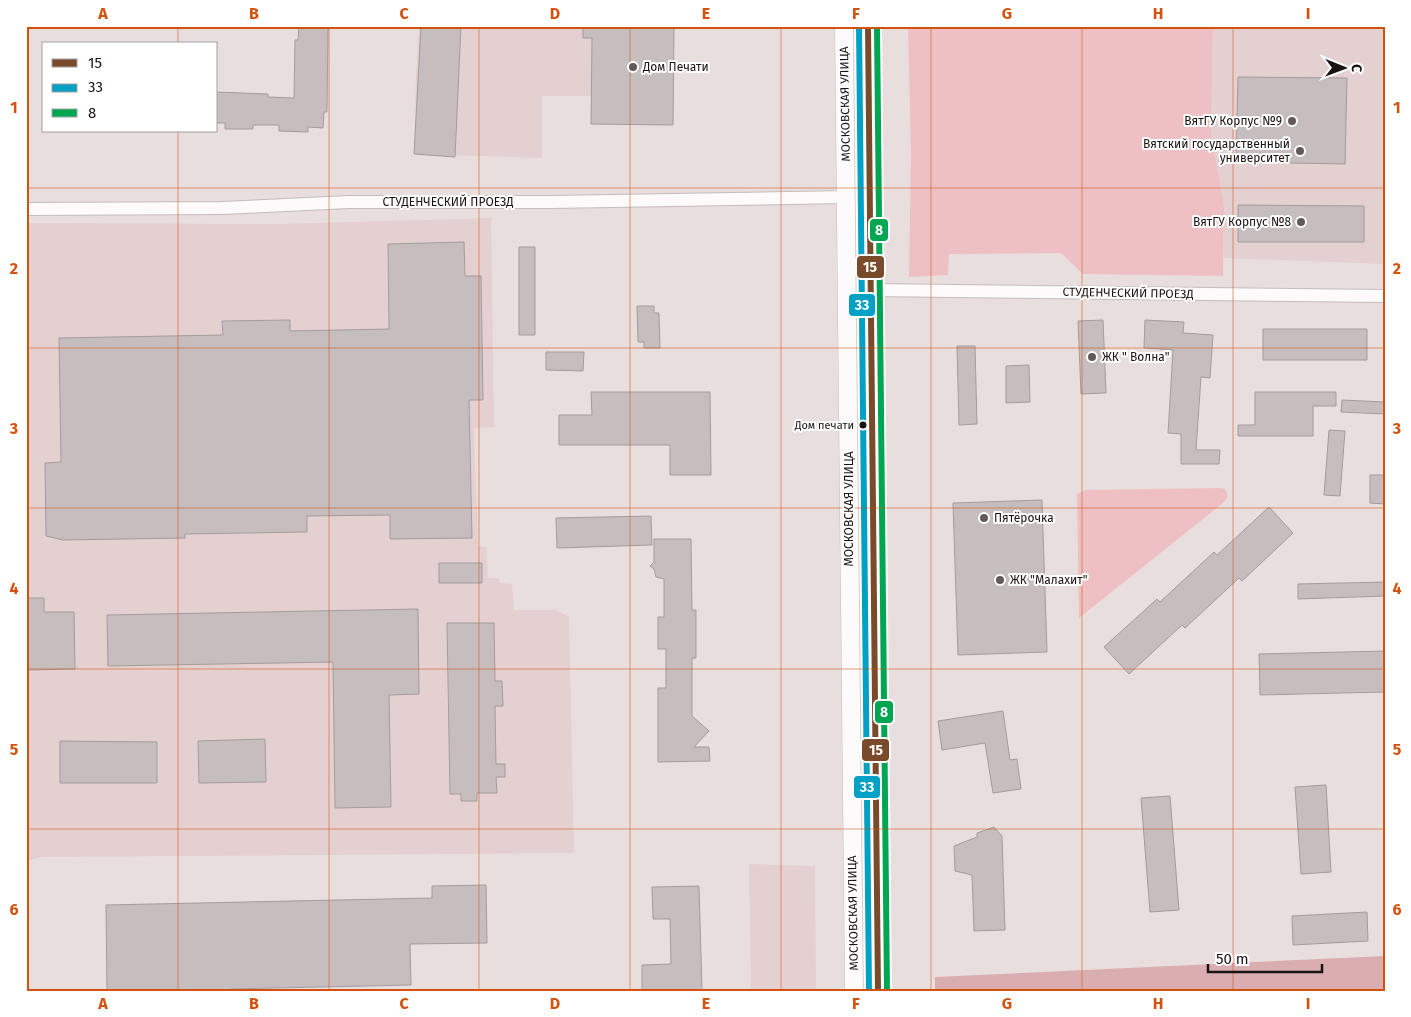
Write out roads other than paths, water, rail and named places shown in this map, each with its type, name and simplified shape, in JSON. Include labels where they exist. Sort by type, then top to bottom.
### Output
[{"type":"main road","name":"МОСКОВСКАЯ УЛИЦА","points":[[844,26],[854,991]]},
{"type":"main road","name":"МОСКОВСКАЯ УЛИЦА","points":[[868,26],[878,991]]},
{"type":"main road","name":"СТУДЕНЧЕСКИЙ ПРОЕЗД","points":[[846,197],[870,197]]},
{"type":"street","name":"СТУДЕНЧЕСКИЙ ПРОЕЗД","points":[[26,209],[222,208],[349,202],[551,202],[846,197]]},
{"type":"street","name":"СТУДЕНЧЕСКИЙ ПРОЕЗД","points":[[870,290],[1385,296]]},
{"type":"place","name":"Дом Печати","points":[[633,67]]},
{"type":"place","name":"ВятГУ Корпус №9","points":[[1292,121]]},
{"type":"place","name":"Вятский государственный университет","points":[[1300,151]]},
{"type":"place","name":"ВятГУ Корпус №8","points":[[1301,222]]},
{"type":"place","name":"ЖК \" Волна\"","points":[[1092,357]]},
{"type":"place","name":"Дом печати","points":[[863,425]]},
{"type":"place","name":"Пятёрочка","points":[[984,518]]},
{"type":"place","name":"ЖК \"Малахит\"","points":[[1000,580]]}]
